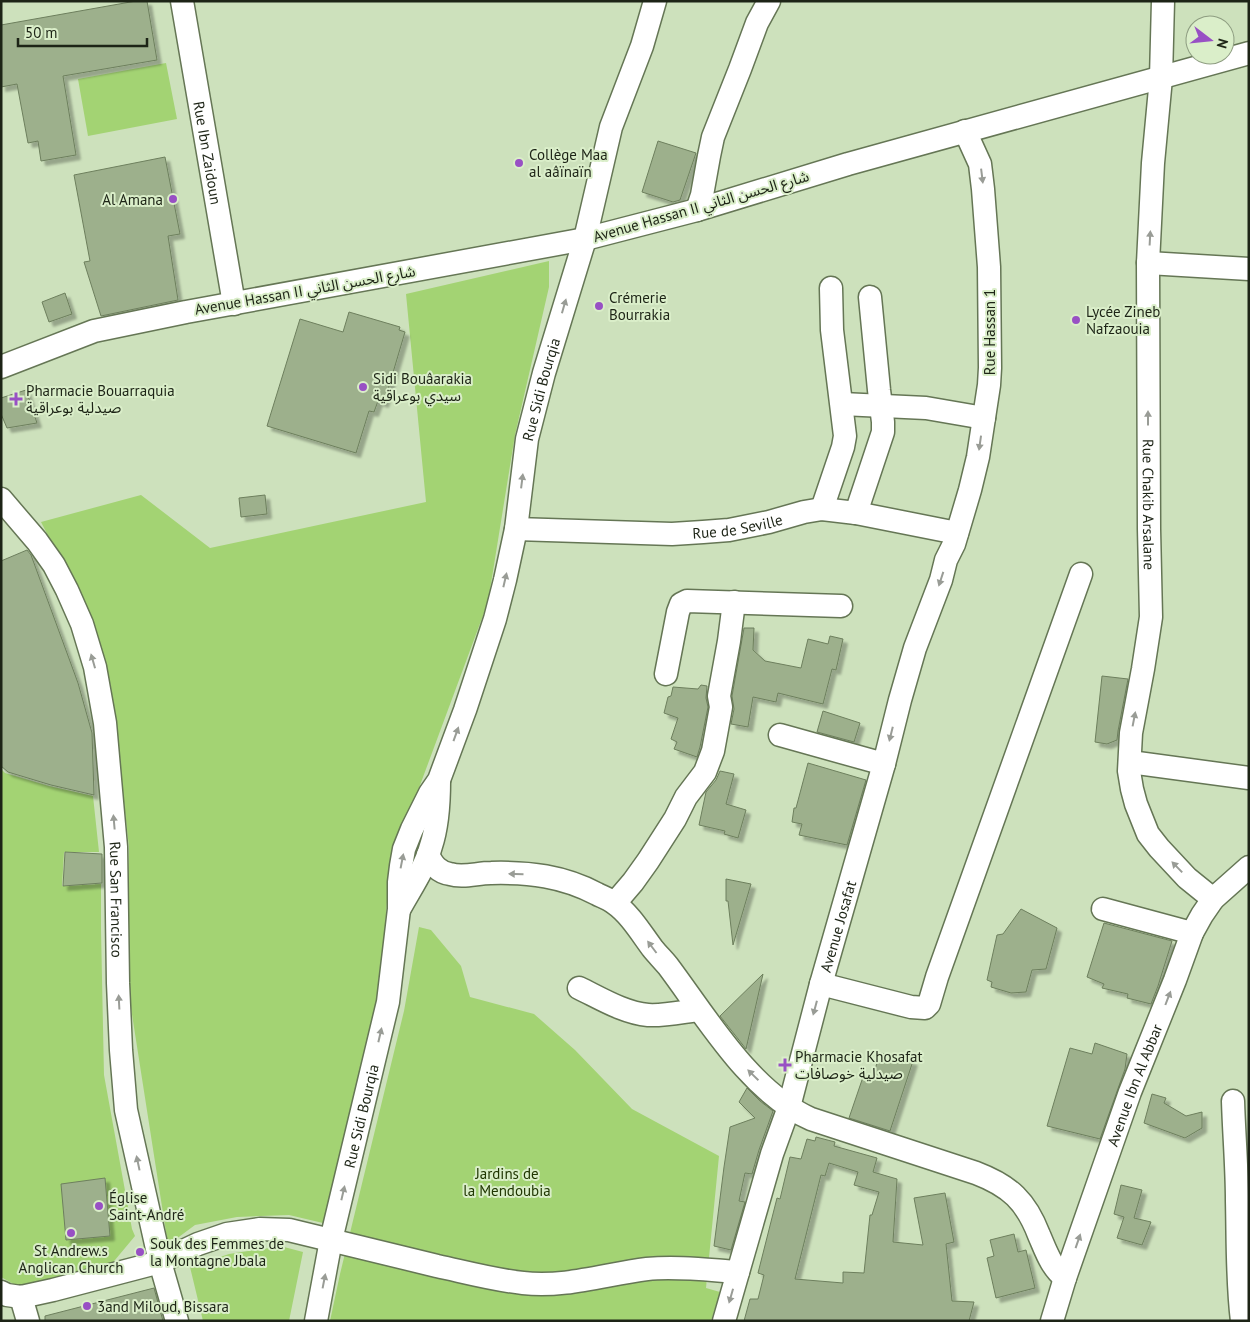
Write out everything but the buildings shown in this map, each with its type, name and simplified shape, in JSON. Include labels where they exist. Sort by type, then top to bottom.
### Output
[{"type":"street","name":"Rue Ibn Zaidoun","points":[[182,1],[234,304]]},
{"type":"street","name":"Rue Sidi Bourqia","points":[[316,1321],[331,1240],[388,1002],[400,909],[399,882],[404,848],[420,811],[439,780],[465,710],[494,619],[516,529],[527,439],[544,373],[585,239],[612,127],[642,46],[654,1]]},
{"type":"street","points":[[697,210],[702,195],[713,137],[757,23],[769,1]]},
{"type":"street","name":"Rue Chakib Arsalane","points":[[1163,1],[1161,78],[1153,163],[1148,263],[1151,617],[1131,732],[1130,762],[1132,788],[1140,816],[1148,834],[1187,878],[1213,900]]},
{"type":"street","name":"Avenue Hassan II شارع الحسن الثاني","points":[[1,367],[94,330],[585,239],[697,210],[966,130],[1249,53]]},
{"type":"street","name":"Rue Hassan 1","points":[[957,533],[978,457],[990,368],[984,190],[980,164],[966,130]]},
{"type":"street","points":[[1148,263],[1249,269]]},
{"type":"street","points":[[822,509],[845,441],[832,330],[831,288]]},
{"type":"street","points":[[856,513],[883,432],[870,297]]},
{"type":"street","points":[[842,404],[926,408],[984,418]]},
{"type":"street","name":"Rue San Francisco","points":[[1,499],[37,541],[54,565],[82,624],[95,667],[105,723],[116,847],[118,983],[126,1110],[160,1262],[177,1321]]},
{"type":"street","name":"Rue de Seville","points":[[516,529],[672,534],[703,532],[728,530],[822,509],[856,513],[957,533]]},
{"type":"street","name":"Avenue Josafat","points":[[724,1321],[772,1154],[789,1108],[821,984],[915,648],[957,533]]},
{"type":"street","points":[[821,984],[911,1007],[924,1008],[929,1005],[937,977],[1081,574]]},
{"type":"street","points":[[666,674],[678,612],[681,604],[686,601],[840,606]]},
{"type":"street","points":[[615,903],[648,861],[670,827],[686,797],[705,772],[712,751],[721,707],[719,696],[730,641],[734,602]]},
{"type":"street","points":[[780,735],[884,764]]},
{"type":"street","points":[[1130,762],[1249,778]]},
{"type":"street","name":"Rue Sidi Bourqia","points":[[400,909],[426,862],[431,847],[437,816],[439,780]]},
{"type":"street","points":[[428,855],[436,868],[451,875],[466,876],[493,873],[552,877],[566,880],[615,903],[668,966],[698,1010],[745,1068],[789,1108],[811,1118],[976,1172],[993,1180],[1013,1193],[1027,1209],[1050,1261],[1065,1278]]},
{"type":"street","name":"Avenue Ibn Al Abbar","points":[[1052,1321],[1065,1278],[1130,1092],[1176,980],[1192,933],[1213,900],[1249,867]]},
{"type":"street","points":[[1103,909],[1192,933]]},
{"type":"street","points":[[579,988],[641,1014],[659,1015],[698,1010]]},
{"type":"street","points":[[1233,1101],[1237,1250],[1242,1321]]},
{"type":"street","points":[[28,1321],[11,1294],[53,1290],[160,1262],[198,1244],[227,1234],[260,1229],[289,1230],[468,1273],[523,1284],[571,1282],[657,1268],[738,1272]]},
{"type":"green space","points":[[166,63],[177,119],[88,136],[78,79]]},
{"type":"green space","points":[[549,261],[549,287],[515,435],[488,602],[390,866],[379,1000],[323,1223],[289,1215],[237,1217],[195,1225],[168,1245],[126,976],[129,847],[111,687],[94,626],[41,522],[141,495],[210,548],[426,502],[406,294]]},
{"type":"green space","points":[[1,769],[5,773],[49,786],[93,796],[99,852],[64,852],[62,886],[101,884],[104,1075],[132,1229],[135,1236],[110,1266],[27,1288],[17,1286],[1,1277]]},
{"type":"green space","name":"Jardins de la Mendoubia","points":[[419,927],[431,930],[461,966],[470,997],[534,1014],[575,1050],[632,1109],[719,1156],[706,1288],[720,1292],[711,1321],[330,1321],[404,1011]]},
{"type":"green space","points":[[284,1247],[303,1252],[289,1321],[203,1321],[190,1267],[229,1254]]},
{"type":"place","name":"Collège Maa al aâïnaïn","points":[[519,163]]},
{"type":"place","name":"Al Amana","points":[[173,199]]},
{"type":"place","name":"Crémerie Bourrakia","points":[[599,306]]},
{"type":"place","name":"Lycée Zineb Nafzaouia","points":[[1076,320]]},
{"type":"place","name":"Sidi Bouâarakia سيدي بوعراقية","points":[[363,387]]},
{"type":"place","name":"Pharmacie Bouarraquia صيدلية بوعراقية","points":[[16,399]]},
{"type":"place","name":"Pharmacie Khosafat صيدلية خوصافات","points":[[785,1065]]},
{"type":"place","name":"Église Saint-André","points":[[99,1206]]},
{"type":"place","name":"St Andrew.s Anglican Church","points":[[71,1233]]},
{"type":"place","name":"Souk des Femmes de la Montagne Jbala","points":[[140,1252]]},
{"type":"place","name":"3and Miloud, Bissara","points":[[87,1306]]}]
